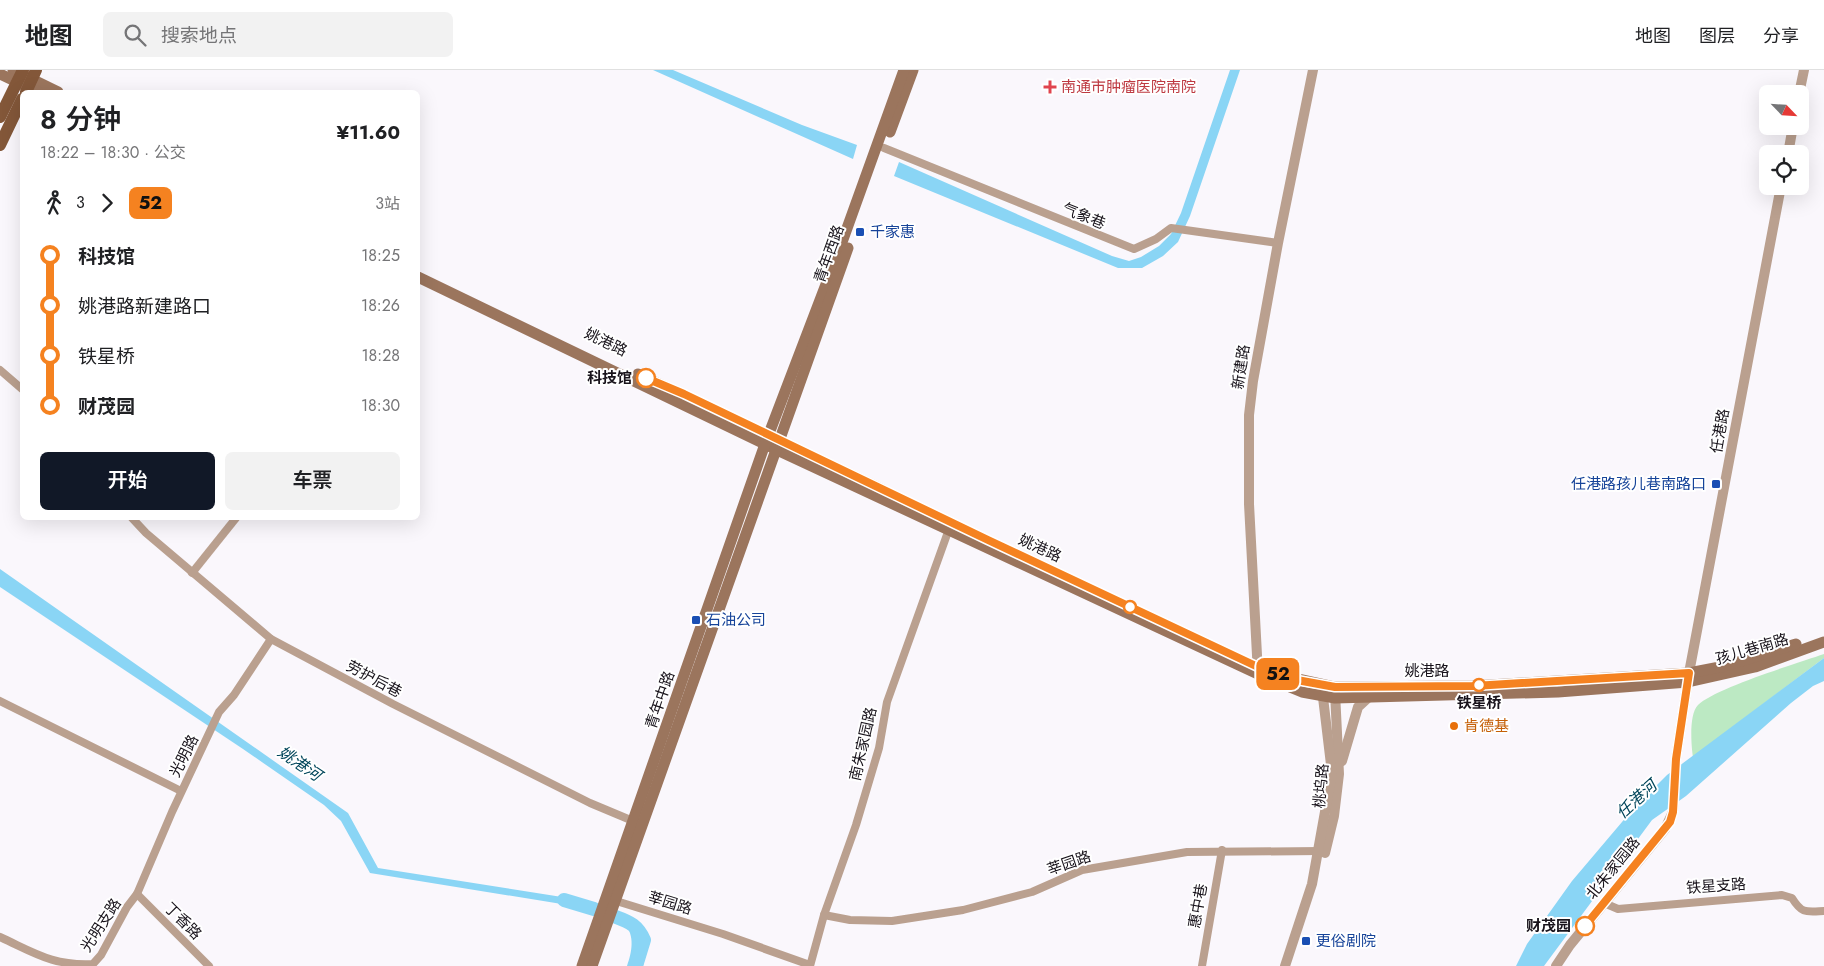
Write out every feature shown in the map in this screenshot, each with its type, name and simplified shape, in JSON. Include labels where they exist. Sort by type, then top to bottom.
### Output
[{"type":"main road","name":"青年西路","points":[[772,442],[904,70]]},
{"type":"main road","name":"青年西路","points":[[772,442],[913,70]]},
{"type":"main road","points":[[0,74],[51,90]]},
{"type":"main road","points":[[0,117],[25,82]]},
{"type":"main road","points":[[0,145],[20,95]]},
{"type":"main road","name":"姚港路","points":[[420,270],[949,529],[1258,671]]},
{"type":"main road","name":"姚港路","points":[[420,278],[1302,692],[1322,691],[1371,695],[1558,692],[1688,677]]},
{"type":"main road","name":"青年中路","points":[[592,966],[633,821],[772,442]]},
{"type":"main road","name":"青年中路","points":[[582,966],[610,899],[772,442]]},
{"type":"main road","name":"孩儿巷南路","points":[[1688,677],[1824,635]]},
{"type":"main road","name":"孩儿巷南路","points":[[1688,677],[1755,667],[1824,642]]},
{"type":"main road","name":"姚港路","points":[[1335,692],[1688,677]]},
{"type":"street","name":"新建路","points":[[1258,671],[1249,504],[1249,415],[1278,243],[1313,70]]},
{"type":"street","points":[[1801,85],[1804,70]]},
{"type":"street","name":"气象巷","points":[[884,148],[1134,249],[1156,239],[1171,228],[1278,243]]},
{"type":"street","name":"任港路","points":[[1688,677],[1779,195]]},
{"type":"street","points":[[0,370],[20,387]]},
{"type":"street","name":"劳护后巷","points":[[134,520],[192,573],[271,639],[393,704],[590,803],[633,821]]},
{"type":"street","points":[[192,573],[234,520]]},
{"type":"street","name":"南朱家园路","points":[[810,966],[824,915],[856,825],[879,748],[887,702],[949,529]]},
{"type":"street","name":"光明路","points":[[137,894],[181,791],[219,712],[234,695],[271,639]]},
{"type":"street","name":"北朱家园路","points":[[1556,966],[1604,903],[1665,829],[1673,812],[1676,759],[1688,677]]},
{"type":"street","name":"桃坞路","points":[[1322,691],[1332,773],[1323,851]]},
{"type":"street","name":"桃坞路","points":[[1285,966],[1334,816],[1339,774],[1335,692]]},
{"type":"street","points":[[1339,774],[1352,721],[1358,707],[1371,695]]},
{"type":"street","points":[[0,701],[181,791]]},
{"type":"street","name":"莘园路","points":[[824,915],[850,920],[892,921],[963,910],[1032,892],[1082,870],[1187,852],[1222,850],[1323,851]]},
{"type":"street","name":"惠中巷","points":[[1202,966],[1222,850]]},
{"type":"street","name":"光明支路","points":[[0,937],[56,963],[93,964],[101,955],[127,907],[137,894]]},
{"type":"street","name":"丁香路","points":[[137,894],[209,966]]},
{"type":"street","name":"铁星支路","points":[[1604,903],[1618,909],[1782,895],[1792,898],[1799,909],[1805,912],[1824,911]]},
{"type":"street","name":"莘园路","points":[[610,899],[723,934],[810,966]]},
{"type":"green space","points":[[1824,654],[1824,658],[1693,757],[1692,722],[1698,705],[1707,698],[1738,684]]},
{"type":"water","points":[[653,70],[673,70],[802,125],[857,145],[853,159]]},
{"type":"water","points":[[1230,70],[1240,70],[1190,216],[1178,242],[1163,256],[1142,268],[1118,268],[894,176],[899,162],[1112,256],[1129,261],[1141,257],[1159,246],[1171,234],[1181,213]]},
{"type":"water","points":[[0,569],[348,813],[378,868],[581,900],[580,907],[370,873],[341,821],[324,805],[0,587]]},
{"type":"water","points":[[1824,658],[1824,681],[1813,686],[1791,703],[1686,796],[1652,820],[1544,966],[1516,966],[1527,944],[1572,881],[1633,809],[1667,775]]},
{"type":"water","points":[[626,916],[641,927],[647,936],[648,942],[643,966],[627,966],[632,944],[625,924]]},
{"type":"waterway","name":"姚港河","points":[[564,900],[594,909]]},
{"type":"waterway","name":"姚港河","points":[[616,917],[633,925],[644,940],[636,966]]},
{"type":"bus line","name":"52","points":[[646,378],[769,434],[919,508],[1142,613],[1286,678],[1335,687],[1474,686],[1689,673],[1685,710],[1676,759],[1673,812],[1670,822],[1585,926]]},
{"type":"place","name":"南通市肿瘤医院南院","points":[[1050,87]]},
{"type":"place","name":"千家惠","points":[[860,232]]},
{"type":"place","name":"科技馆","points":[[646,378]]},
{"type":"place","name":"任港路孩儿巷南路口","points":[[1716,484]]},
{"type":"place","name":"石油公司","points":[[696,620]]},
{"type":"place","name":"铁星桥","points":[[1479,685]]},
{"type":"place","name":"肯德基","points":[[1454,726]]},
{"type":"place","name":"财茂园","points":[[1585,926]]},
{"type":"place","name":"更俗剧院","points":[[1306,941]]},
{"type":"water label","name":"任港河","points":[[1636,799]]}]
